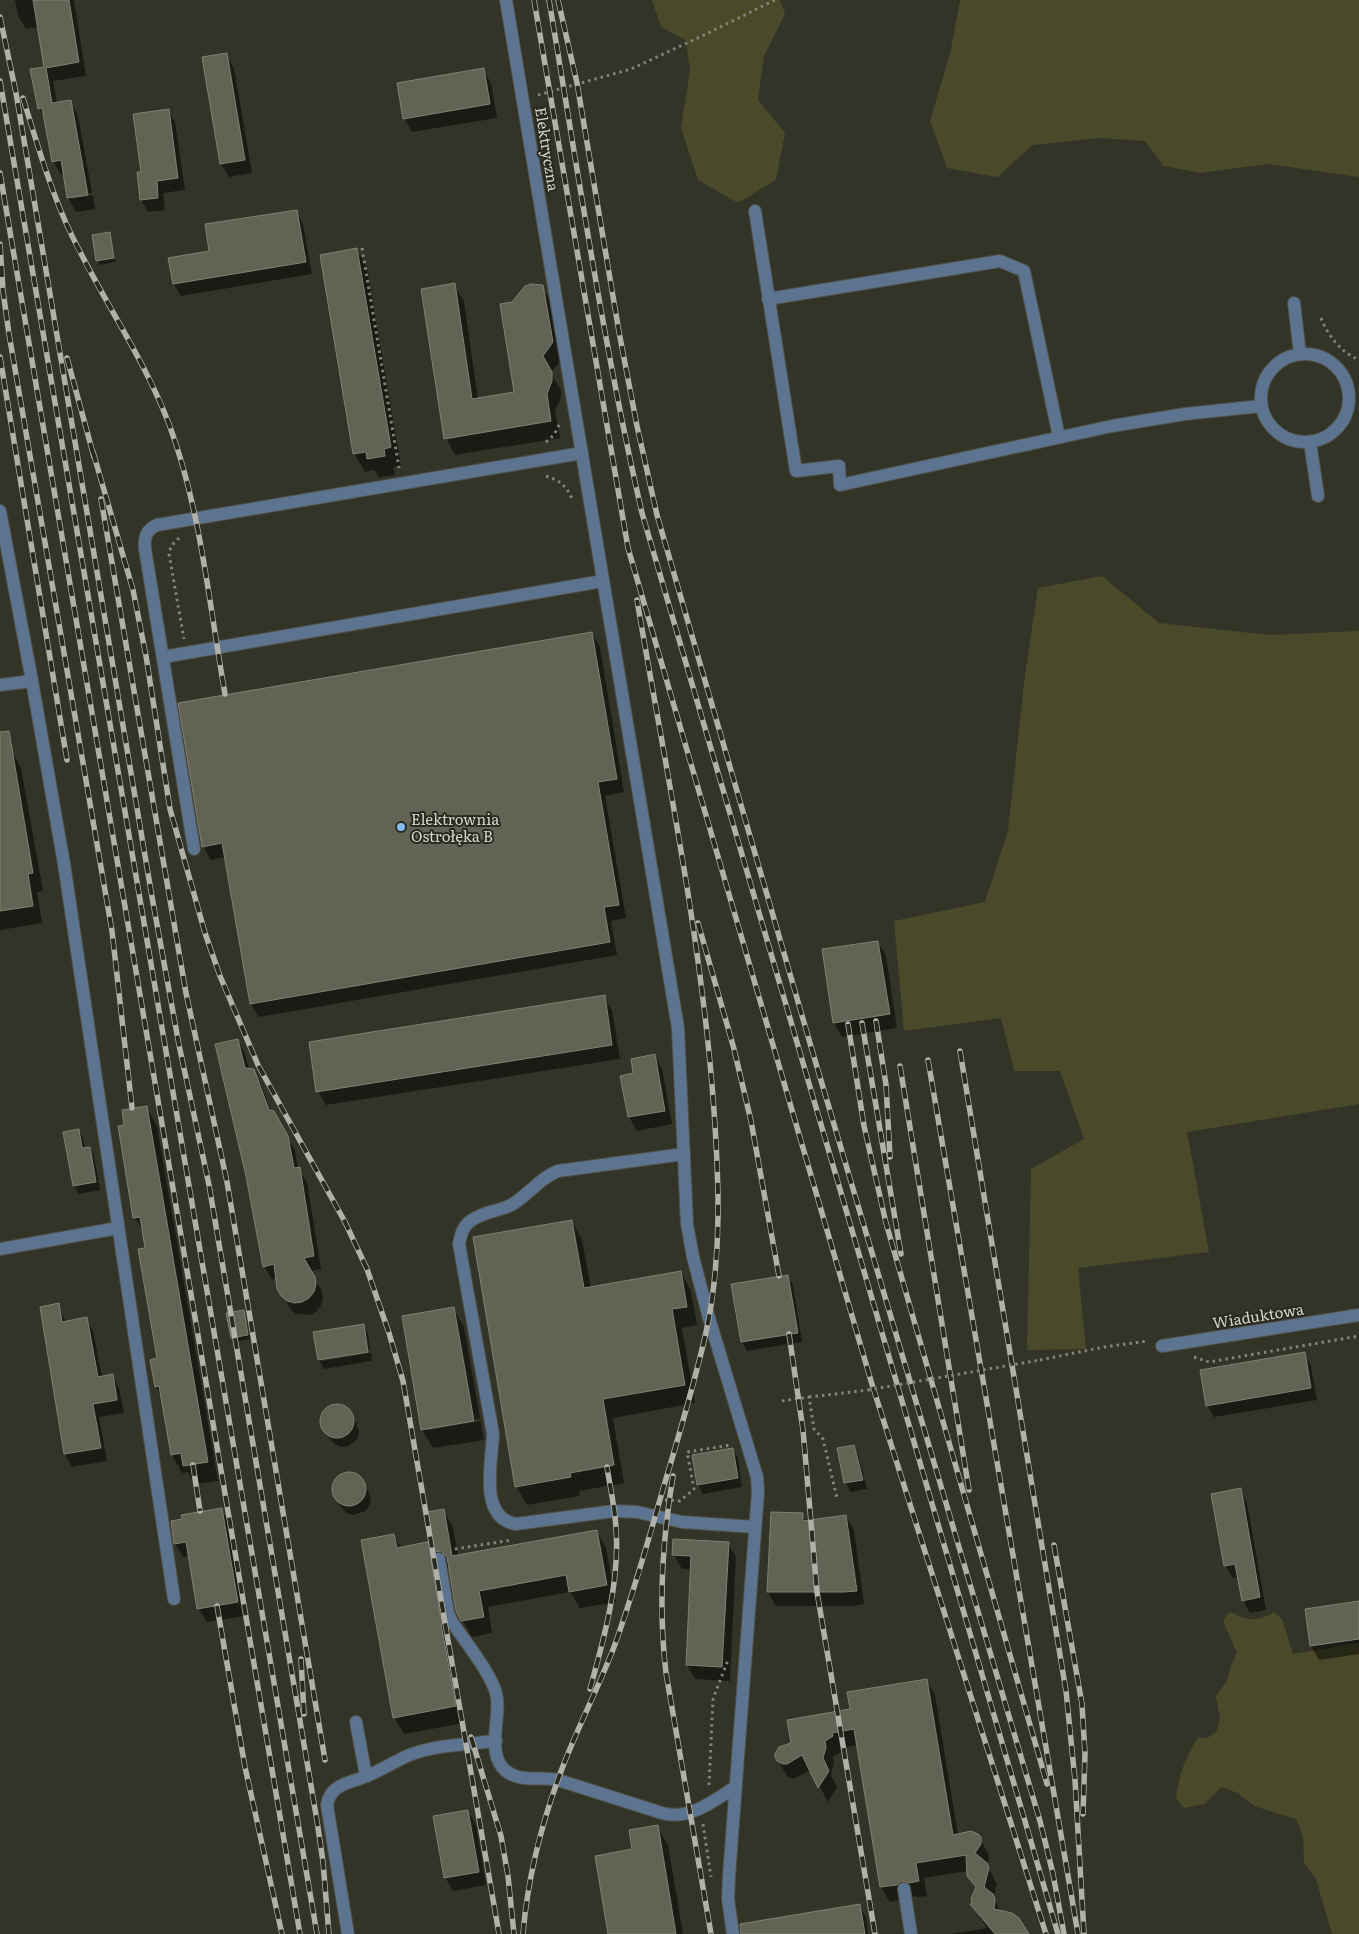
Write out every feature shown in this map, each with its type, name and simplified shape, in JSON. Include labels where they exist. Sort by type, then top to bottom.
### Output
[{"type":"street","name":"Elektryczna","points":[[506,0],[678,1028],[687,1224],[693,1258],[709,1318],[757,1477],[728,1891],[733,1934]]},
{"type":"street","points":[[755,211],[796,471],[839,466],[840,485],[1112,426],[1261,406]]},
{"type":"street","points":[[768,299],[1000,261],[1024,271],[1059,437]]},
{"type":"street","points":[[1294,302],[1300,354]]},
{"type":"street","points":[[1314,354],[1327,359],[1338,367],[1354,390],[1346,415],[1340,426],[1332,434],[1321,440],[1310,442],[1296,442],[1278,433],[1266,418],[1261,406],[1261,394],[1269,371],[1288,356],[1314,354]]},
{"type":"street","points":[[1310,442],[1318,496]]},
{"type":"street","points":[[194,848],[145,549],[146,533],[151,527],[157,524],[582,453]]},
{"type":"street","points":[[0,511],[64,864],[174,1599]]},
{"type":"street","points":[[163,657],[604,581]]},
{"type":"street","points":[[0,685],[32,681]]},
{"type":"street","points":[[684,1154],[558,1171],[548,1174],[522,1198],[510,1205],[479,1216],[463,1229],[460,1244],[493,1434],[489,1463],[490,1489],[495,1509],[499,1516],[506,1522],[516,1524],[614,1511],[637,1512],[682,1522],[754,1527]]},
{"type":"street","points":[[0,1249],[118,1228]]},
{"type":"street","name":"Wiaduktowa","points":[[1162,1346],[1359,1316]]},
{"type":"street","points":[[439,1560],[448,1613],[494,1686],[498,1706],[496,1741],[499,1763],[508,1773],[530,1779],[550,1778],[558,1780],[668,1815],[684,1814],[705,1806],[735,1787]]},
{"type":"street","points":[[356,1722],[366,1776]]},
{"type":"street","points":[[348,1934],[328,1805],[328,1798],[335,1788],[413,1754],[428,1750],[496,1741]]},
{"type":"street","points":[[904,1889],[910,1934]]},
{"type":"path","points":[[523,99],[630,69],[775,0]]},
{"type":"path","points":[[362,248],[400,471]]},
{"type":"path","points":[[1321,318],[1325,329],[1335,342],[1350,356],[1359,360]]},
{"type":"path","points":[[543,443],[558,428],[562,416]]},
{"type":"path","points":[[538,474],[561,483],[568,490],[574,504]]},
{"type":"path","points":[[181,535],[171,546],[169,554],[186,652]]},
{"type":"path","points":[[782,1401],[868,1390],[1104,1347]]},
{"type":"path","points":[[809,1397],[814,1429],[823,1439],[837,1498]]},
{"type":"path","points":[[660,1500],[680,1501],[694,1489],[687,1452],[737,1444]]},
{"type":"path","points":[[455,1549],[521,1538]]},
{"type":"path","points":[[713,1886],[702,1820],[709,1785],[713,1699],[730,1656]]},
{"type":"shaded area","points":[[652,0],[780,0],[785,14],[764,56],[758,100],[785,133],[776,180],[738,203],[698,180],[681,128],[690,71],[686,40],[661,27]]},
{"type":"shaded area","points":[[960,0],[1359,0],[1359,177],[1268,164],[1200,173],[1164,166],[1145,141],[1100,138],[1033,145],[997,177],[947,168],[930,121],[950,54]]},
{"type":"shaded area","points":[[1102,576],[1159,623],[1269,635],[1359,631],[1359,1104],[1187,1132],[1209,1252],[1078,1268],[1086,1349],[1027,1350],[1031,1169],[1084,1139],[1060,1071],[1014,1071],[1001,1018],[904,1031],[894,921],[985,902],[1008,831],[1025,675],[1038,588]]},
{"type":"shaded area","points":[[1229,1612],[1244,1618],[1256,1619],[1274,1612],[1282,1619],[1293,1654],[1359,1643],[1359,1934],[1332,1934],[1316,1879],[1304,1863],[1303,1836],[1296,1819],[1254,1806],[1238,1793],[1221,1787],[1205,1804],[1184,1808],[1176,1798],[1183,1766],[1198,1738],[1209,1737],[1217,1731],[1220,1718],[1216,1696],[1227,1681],[1231,1665],[1237,1653],[1223,1621]]},
{"type":"building","points":[[33,0],[69,0],[79,62],[46,68],[52,103],[71,100],[88,195],[67,198],[61,160],[52,162],[42,108],[38,109],[30,69],[44,67]]},
{"type":"building","points":[[227,53],[245,160],[220,164],[202,57]]},
{"type":"building","points":[[484,68],[490,104],[403,119],[397,83]]},
{"type":"building","points":[[169,109],[178,178],[157,181],[158,198],[140,200],[137,172],[141,172],[133,114]]},
{"type":"building","points":[[297,210],[306,262],[173,284],[168,258],[209,251],[205,224]]},
{"type":"building","points":[[110,232],[114,258],[96,261],[92,235]]},
{"type":"building","points":[[357,248],[391,447],[384,449],[385,456],[367,459],[366,452],[353,454],[320,255]]},
{"type":"building","points":[[455,283],[472,399],[514,392],[500,304],[512,302],[525,286],[531,284],[543,285],[553,342],[543,356],[552,372],[552,381],[547,394],[551,421],[444,439],[421,289]]},
{"type":"building","name":"Elektrownia Ostrołęka B","points":[[592,632],[617,779],[598,782],[619,905],[604,907],[610,942],[250,1004],[222,843],[202,847],[178,703]]},
{"type":"building","points":[[9,731],[33,873],[28,874],[33,906],[0,911],[0,732]]},
{"type":"building","points":[[878,941],[890,1014],[833,1023],[822,949]]},
{"type":"building","points":[[605,995],[612,1045],[316,1092],[309,1042]]},
{"type":"building","points":[[238,1039],[245,1068],[254,1069],[269,1110],[274,1111],[288,1136],[294,1168],[300,1167],[314,1256],[304,1258],[315,1277],[316,1284],[314,1292],[302,1302],[287,1301],[281,1296],[277,1289],[274,1264],[263,1267],[246,1176],[215,1044]]},
{"type":"building","points":[[655,1054],[665,1111],[628,1117],[620,1076],[633,1073],[631,1059]]},
{"type":"building","points":[[147,1106],[208,1462],[183,1466],[181,1453],[171,1455],[159,1386],[155,1387],[150,1360],[157,1358],[138,1249],[145,1248],[140,1217],[133,1218],[118,1126],[124,1125],[122,1110]]},
{"type":"building","points":[[79,1129],[82,1148],[90,1147],[96,1182],[73,1186],[63,1132]]},
{"type":"building","points":[[572,1220],[584,1288],[681,1271],[687,1307],[672,1309],[685,1385],[603,1399],[614,1465],[570,1473],[571,1477],[515,1487],[473,1237]]},
{"type":"building","points":[[788,1275],[798,1333],[741,1342],[731,1284]]},
{"type":"building","points":[[59,1303],[62,1322],[87,1317],[98,1377],[113,1374],[117,1400],[93,1404],[101,1448],[64,1454],[40,1307]]},
{"type":"building","points":[[454,1307],[474,1421],[421,1430],[402,1316]]},
{"type":"building","points":[[244,1310],[248,1335],[231,1338],[226,1313]]},
{"type":"building","points":[[364,1324],[368,1352],[318,1360],[313,1332]]},
{"type":"building","points":[[1305,1352],[1311,1388],[1206,1406],[1200,1370]]},
{"type":"building","points":[[337,1404],[344,1405],[349,1409],[353,1414],[353,1428],[349,1433],[344,1437],[337,1438],[330,1437],[325,1433],[321,1428],[320,1421],[321,1414],[325,1409],[330,1405]]},
{"type":"building","points":[[854,1445],[863,1480],[844,1483],[837,1448]]},
{"type":"building","points":[[733,1448],[738,1478],[697,1485],[692,1455]]},
{"type":"building","points":[[349,1472],[356,1473],[361,1477],[365,1482],[365,1496],[361,1501],[356,1505],[349,1506],[342,1505],[337,1501],[333,1496],[332,1489],[333,1482],[337,1477],[342,1473]]},
{"type":"building","points":[[1241,1488],[1260,1597],[1242,1601],[1235,1564],[1224,1566],[1211,1494]]},
{"type":"building","points":[[222,1508],[238,1602],[197,1609],[186,1542],[174,1544],[171,1521],[182,1519],[181,1515]]},
{"type":"building","points":[[444,1509],[452,1556],[597,1530],[607,1585],[569,1592],[566,1575],[479,1591],[484,1617],[461,1621],[456,1611],[447,1557],[441,1551],[434,1552],[431,1560],[440,1614],[444,1624],[441,1624],[456,1706],[393,1718],[361,1540],[394,1534],[397,1548],[432,1541],[427,1512]]},
{"type":"building","points":[[771,1512],[803,1513],[803,1521],[846,1515],[857,1591],[767,1592]]},
{"type":"building","points":[[673,1539],[729,1542],[722,1667],[686,1665],[691,1556],[672,1555]]},
{"type":"building","points":[[1359,1601],[1359,1639],[1310,1646],[1305,1609]]},
{"type":"building","points":[[927,1679],[953,1835],[971,1831],[981,1837],[981,1844],[975,1853],[987,1863],[989,1868],[984,1887],[993,1894],[995,1899],[994,1909],[1012,1913],[1019,1918],[1029,1934],[995,1934],[970,1904],[972,1904],[971,1899],[976,1887],[967,1876],[966,1855],[916,1863],[919,1881],[909,1883],[902,1881],[897,1885],[880,1887],[854,1729],[832,1733],[833,1736],[825,1741],[826,1747],[823,1758],[829,1771],[818,1788],[802,1755],[787,1764],[777,1761],[775,1757],[779,1747],[791,1743],[787,1720],[850,1709],[847,1692]]},
{"type":"building","points":[[468,1810],[479,1872],[444,1878],[433,1816]]},
{"type":"building","points":[[658,1825],[676,1934],[608,1934],[595,1856],[632,1849],[629,1830]]},
{"type":"building","points":[[860,1904],[865,1934],[741,1934],[740,1924]]},
{"type":"railway","points":[[534,0],[628,548],[871,1381],[1046,1934]]},
{"type":"railway","points":[[549,0],[603,322],[642,513],[1058,1934]]},
{"type":"railway","points":[[558,0],[577,83],[619,332],[657,515],[812,1050],[1040,1821],[1053,1874],[1064,1934]]},
{"type":"railway","points":[[0,17],[16,93],[152,897],[179,1045],[209,1185],[317,1821],[323,1862],[329,1934]]},
{"type":"railway","points":[[0,81],[317,1934]]},
{"type":"railway","points":[[23,98],[48,177],[66,223],[91,274],[146,372],[169,424],[180,457],[197,523],[225,694]]},
{"type":"railway","points":[[0,173],[300,1934]]},
{"type":"railway","points":[[0,244],[3,291],[9,334],[112,931],[132,1108]]},
{"type":"railway","points":[[0,357],[67,760]]},
{"type":"railway","points":[[67,358],[94,457]]},
{"type":"railway","points":[[93,452],[133,590],[146,656],[170,809],[205,933],[220,976],[258,1065],[345,1222],[367,1269],[403,1381],[499,1934]]},
{"type":"railway","points":[[101,499],[186,993],[227,1182],[325,1760]]},
{"type":"railway","points":[[523,1934],[533,1868],[543,1825],[565,1761],[614,1647],[634,1588],[680,1432],[705,1337],[715,1277],[718,1187],[713,1097],[700,973],[681,848],[637,600]]},
{"type":"railway","points":[[698,923],[734,1049],[751,1121],[779,1276]]},
{"type":"railway","points":[[876,1021],[886,1085],[890,1157]]},
{"type":"railway","points":[[862,1023],[901,1254]]},
{"type":"railway","points":[[848,1024],[864,1126],[886,1223],[1047,1784]]},
{"type":"railway","points":[[960,1051],[1066,1691],[1075,1780],[1084,1934]]},
{"type":"railway","points":[[928,1060],[1078,1934]]},
{"type":"railway","points":[[900,1066],[969,1490]]},
{"type":"railway","points":[[789,1334],[803,1430],[817,1592],[875,1934]]},
{"type":"railway","points":[[193,1465],[200,1511]]},
{"type":"railway","points":[[590,1689],[610,1610],[616,1568],[617,1548],[614,1505],[607,1467]]},
{"type":"railway","points":[[673,1476],[662,1574],[662,1623],[666,1673],[711,1934]]},
{"type":"railway","points":[[1054,1545],[1082,1704],[1085,1754],[1083,1814]]},
{"type":"railway","points":[[217,1606],[245,1767],[282,1934]]},
{"type":"railway","points":[[301,1659],[304,1714]]},
{"type":"railway","points":[[471,1737],[501,1836],[508,1876],[514,1934]]},
{"type":"place","name":"Elektrownia Ostrołęka B","points":[[401,827]]}]
